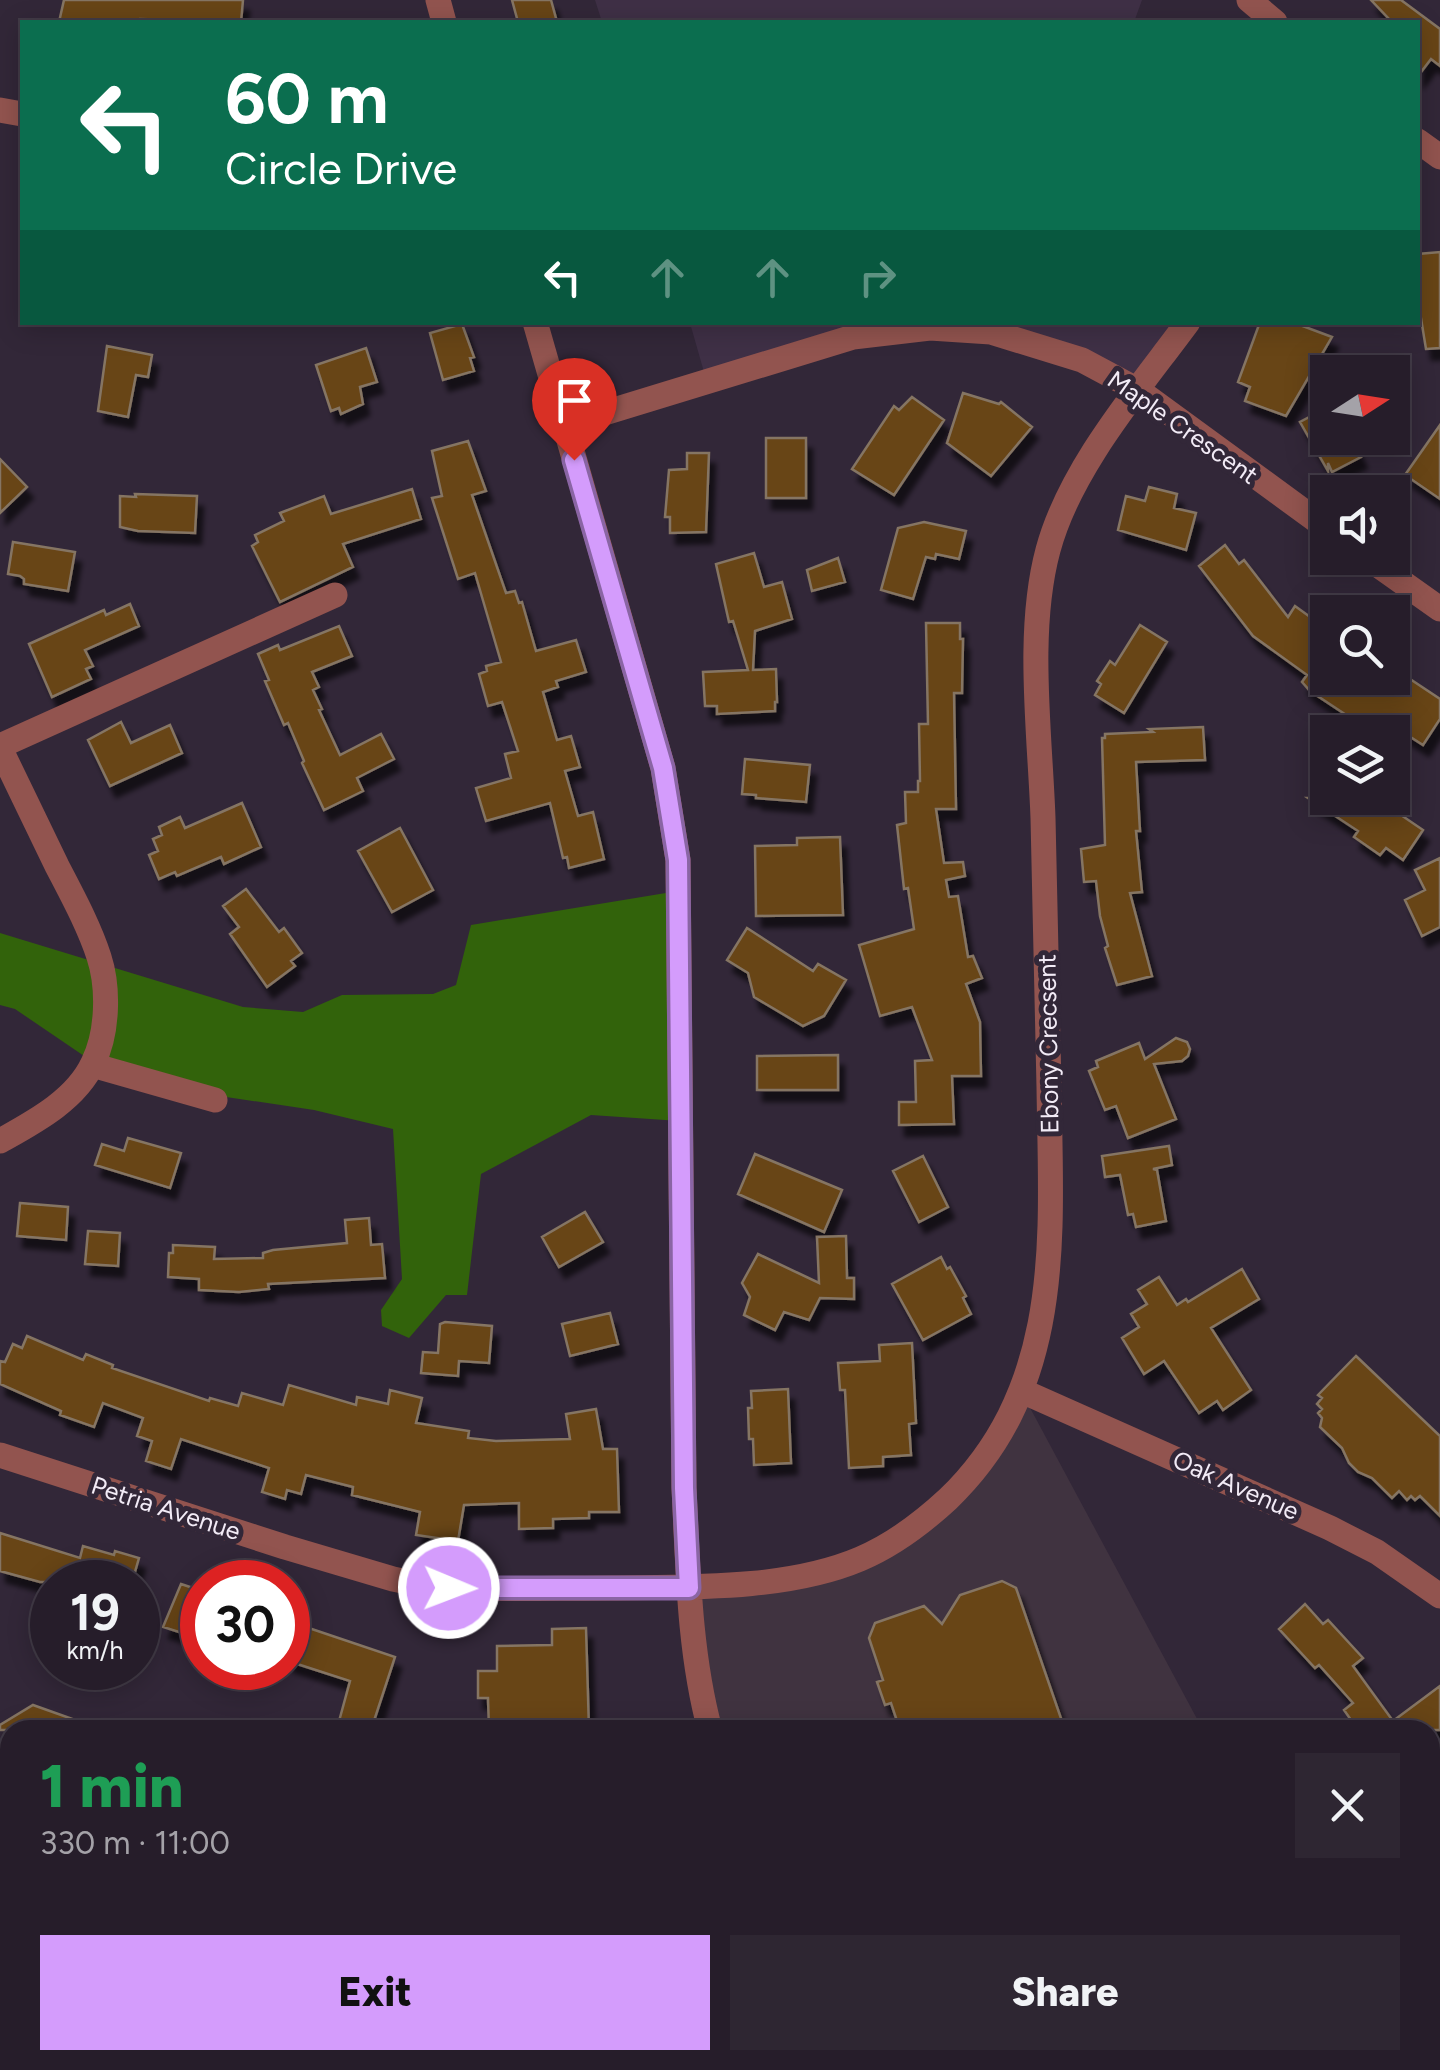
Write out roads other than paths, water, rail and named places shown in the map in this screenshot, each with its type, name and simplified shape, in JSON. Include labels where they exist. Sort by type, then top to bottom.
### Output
[{"type":"street","points":[[1249,0],[1273,20]]},
{"type":"street","points":[[1420,143],[1440,158]]},
{"type":"street","points":[[536,325],[663,768],[678,860],[684,1488],[689,1588],[707,1720]]},
{"type":"street","name":"Ebony Crecsent","points":[[689,1588],[800,1576],[858,1560],[900,1538],[968,1479],[1022,1391],[1040,1335],[1049,1276],[1051,1220],[1037,644],[1046,554],[1072,487],[1186,325]]},
{"type":"street","name":"Maple Crescent","points":[[564,425],[853,337],[930,328],[991,332],[1082,360],[1138,390],[1310,516]]},
{"type":"street","points":[[1392,575],[1440,609]]},
{"type":"street","points":[[0,1141],[62,1100],[92,1065],[104,1018],[104,988],[100,959],[0,747],[335,595]]},
{"type":"street","points":[[92,1065],[215,1100]]},
{"type":"street","name":"Oak Avenue","points":[[1022,1391],[1330,1528],[1377,1552],[1440,1596]]},
{"type":"street","name":"Petria Avenue","points":[[0,1455],[285,1547],[426,1586],[689,1588]]}]
